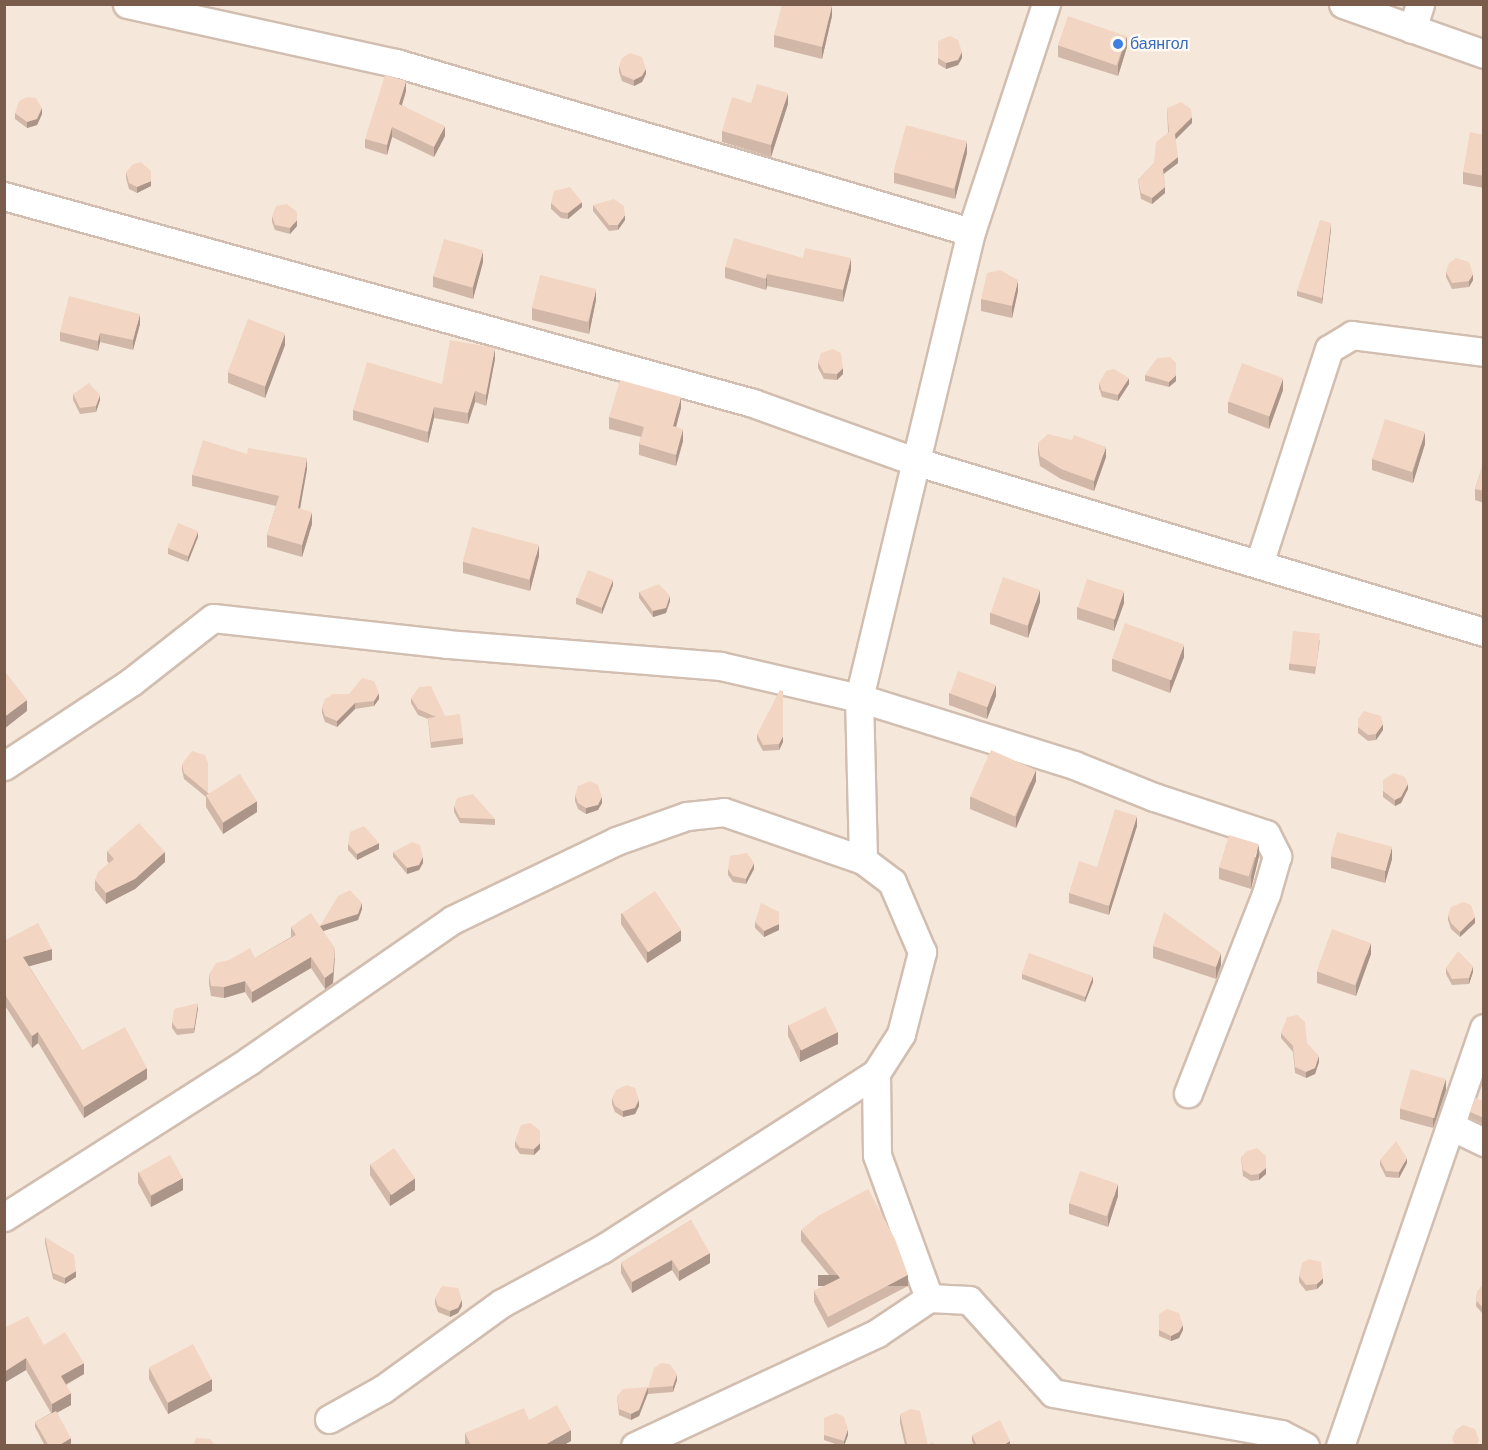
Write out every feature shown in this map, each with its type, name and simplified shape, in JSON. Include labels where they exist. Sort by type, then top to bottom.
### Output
[{"type":"street","points":[[127,4],[396,63],[972,232]]},
{"type":"street","points":[[863,860],[859,698],[914,461],[972,232],[1046,4]]},
{"type":"street","points":[[1343,4],[1416,17],[1484,54]]},
{"type":"street","points":[[4,196],[753,403],[914,461],[1484,633]]},
{"type":"street","points":[[1259,564],[1329,349],[1352,334],[1484,352]]},
{"type":"street","points":[[4,766],[131,682],[213,618],[447,644],[720,666],[859,698],[1074,765],[1154,797],[1266,834],[1277,856],[1266,894],[1188,1093]]},
{"type":"street","points":[[4,1217],[250,1060],[442,926],[616,841],[687,816],[724,812],[863,860],[892,882],[922,952],[901,1034],[876,1073],[611,1243],[502,1303],[383,1389],[329,1419]]},
{"type":"street","points":[[1340,1446],[1484,1028]]},
{"type":"street","points":[[876,1073],[877,1155],[928,1298]]},
{"type":"street","points":[[1451,1126],[1484,1142]]},
{"type":"street","points":[[635,1446],[876,1332],[928,1298],[969,1300],[1053,1393],[1281,1434],[1305,1446]]},
{"type":"shaded area","points":[[5,5],[1483,5],[1483,1445],[5,1445]]},
{"type":"building","points":[[782,4],[832,5],[822,47],[774,35]]},
{"type":"building","points":[[1068,16],[1127,36],[1117,65],[1058,45]]},
{"type":"building","points":[[950,36],[958,40],[962,52],[958,60],[946,63],[938,58],[938,41]]},
{"type":"building","points":[[630,53],[642,57],[646,69],[642,76],[634,80],[622,75],[619,66],[622,58]]},
{"type":"building","points":[[385,75],[406,81],[399,104],[445,126],[434,147],[392,127],[387,145],[365,139]]},
{"type":"building","points":[[757,84],[788,93],[771,145],[722,131],[732,97],[751,103]]},
{"type":"building","points":[[27,97],[36,98],[42,108],[37,119],[27,122],[15,113],[19,101]]},
{"type":"building","points":[[1181,102],[1191,109],[1192,117],[1175,134],[1178,157],[1163,169],[1165,187],[1152,198],[1141,193],[1138,180],[1154,163],[1156,142],[1169,132],[1167,108]]},
{"type":"building","points":[[906,125],[967,141],[954,189],[893,172]]},
{"type":"building","points":[[1470,132],[1484,135],[1484,176],[1463,172]]},
{"type":"building","points":[[141,162],[151,171],[151,181],[137,187],[129,183],[126,172],[133,164]]},
{"type":"building","points":[[570,187],[582,202],[568,213],[561,212],[551,203],[554,191]]},
{"type":"building","points":[[614,199],[624,206],[625,215],[618,225],[609,225],[593,205]]},
{"type":"building","points":[[287,204],[297,212],[297,220],[290,228],[275,225],[272,216],[276,206]]},
{"type":"building","points":[[1320,220],[1331,223],[1322,298],[1297,291]]},
{"type":"building","points":[[734,238],[803,258],[805,248],[851,258],[843,290],[767,274],[766,279],[725,267]]},
{"type":"building","points":[[444,239],[483,250],[473,288],[433,276]]},
{"type":"building","points":[[1456,258],[1469,262],[1473,274],[1469,281],[1452,283],[1446,272],[1449,263]]},
{"type":"building","points":[[1000,270],[1018,280],[1012,306],[981,299],[987,273]]},
{"type":"building","points":[[540,275],[596,289],[588,322],[532,308]]},
{"type":"building","points":[[69,296],[140,314],[133,340],[100,333],[98,341],[60,332]]},
{"type":"building","points":[[248,319],[285,333],[265,387],[228,372]]},
{"type":"building","points":[[450,340],[495,348],[486,395],[475,391],[468,413],[434,407],[428,432],[353,410],[367,362],[442,384]]},
{"type":"building","points":[[833,349],[841,353],[843,368],[837,374],[824,373],[818,362],[821,353]]},
{"type":"building","points":[[1170,357],[1176,363],[1176,375],[1169,382],[1145,375],[1157,358]]},
{"type":"building","points":[[1242,363],[1283,378],[1269,417],[1228,402]]},
{"type":"building","points":[[1114,369],[1129,378],[1118,395],[1102,391],[1099,383],[1106,371]]},
{"type":"building","points":[[620,380],[681,397],[673,426],[683,429],[676,455],[639,444],[644,427],[609,417]]},
{"type":"building","points":[[89,383],[100,395],[96,406],[80,408],[73,394]]},
{"type":"building","points":[[1385,419],[1425,432],[1412,472],[1372,459]]},
{"type":"building","points":[[1048,434],[1072,440],[1074,435],[1106,447],[1094,481],[1061,469],[1040,456],[1038,443]]},
{"type":"building","points":[[203,440],[247,454],[248,448],[307,458],[298,508],[312,512],[302,545],[267,535],[279,496],[192,475]]},
{"type":"building","points":[[1484,461],[1484,491],[1475,489]]},
{"type":"building","points":[[178,523],[198,531],[188,556],[168,548]]},
{"type":"building","points":[[472,527],[539,545],[529,580],[463,562]]},
{"type":"building","points":[[588,570],[613,580],[602,608],[577,598]]},
{"type":"building","points":[[1003,577],[1040,590],[1028,626],[991,613]]},
{"type":"building","points":[[1087,579],[1124,591],[1115,620],[1078,608]]},
{"type":"building","points":[[659,584],[670,596],[666,608],[653,611],[639,592]]},
{"type":"building","points":[[1125,623],[1184,645],[1171,680],[1112,659]]},
{"type":"building","points":[[1293,631],[1320,634],[1316,667],[1290,664]]},
{"type":"building","points":[[4,670],[27,700],[4,717]]},
{"type":"building","points":[[958,671],[996,685],[987,707],[950,694]]},
{"type":"building","points":[[362,678],[374,681],[379,693],[374,701],[355,703],[337,721],[325,716],[322,707],[325,699],[333,694],[349,694]]},
{"type":"building","points":[[431,686],[445,716],[460,714],[463,738],[431,742],[428,718],[436,717],[418,709],[411,698],[419,687]]},
{"type":"building","points":[[780,690],[783,691],[783,736],[779,744],[763,745],[757,734]]},
{"type":"building","points":[[1364,711],[1381,716],[1383,724],[1376,734],[1368,735],[1358,727],[1358,719]]},
{"type":"building","points":[[991,750],[1036,770],[1015,817],[970,797]]},
{"type":"building","points":[[192,751],[205,755],[208,763],[208,793],[184,773],[182,764]]},
{"type":"building","points":[[1394,773],[1405,777],[1408,784],[1401,797],[1395,800],[1383,791],[1383,780]]},
{"type":"building","points":[[240,774],[257,801],[223,822],[206,795]]},
{"type":"building","points":[[590,781],[598,785],[602,797],[598,805],[586,808],[578,803],[575,795],[578,786]]},
{"type":"building","points":[[473,794],[495,819],[460,818],[454,806],[457,798]]},
{"type":"building","points":[[1115,809],[1137,816],[1109,906],[1069,893],[1079,861],[1097,867]]},
{"type":"building","points":[[139,823],[165,852],[135,879],[106,893],[95,880],[98,872],[114,859],[107,851]]},
{"type":"building","points":[[364,826],[379,843],[357,854],[348,844],[350,832]]},
{"type":"building","points":[[1337,832],[1392,847],[1386,871],[1331,856]]},
{"type":"building","points":[[1229,835],[1259,844],[1249,877],[1219,868]]},
{"type":"building","points":[[412,842],[420,845],[423,857],[419,865],[407,868],[393,852]]},
{"type":"building","points":[[747,853],[754,863],[746,879],[733,876],[728,869],[730,856]]},
{"type":"building","points":[[350,890],[362,903],[358,914],[320,926],[338,896]]},
{"type":"building","points":[[655,891],[681,930],[648,952],[622,913]]},
{"type":"building","points":[[1463,902],[1471,905],[1475,917],[1460,932],[1451,923],[1448,915],[1451,907]]},
{"type":"building","points":[[761,903],[779,912],[779,924],[764,931],[755,922]]},
{"type":"building","points":[[1164,912],[1221,953],[1216,967],[1153,946]]},
{"type":"building","points":[[311,913],[335,948],[333,972],[325,978],[311,957],[252,992],[245,981],[224,987],[211,986],[209,974],[216,963],[229,960],[250,948],[255,958],[296,935],[291,927]]},
{"type":"building","points":[[38,923],[52,949],[23,957],[82,1050],[125,1027],[147,1068],[84,1107],[38,1032],[32,1036],[4,993],[4,941]]},
{"type":"building","points":[[1332,929],[1371,943],[1355,985],[1317,971]]},
{"type":"building","points":[[1458,951],[1473,966],[1469,978],[1452,979],[1446,968]]},
{"type":"building","points":[[1029,953],[1093,976],[1085,997],[1021,974]]},
{"type":"building","points":[[198,1003],[194,1028],[177,1029],[172,1022],[174,1009]]},
{"type":"building","points":[[825,1007],[838,1032],[801,1051],[788,1026]]},
{"type":"building","points":[[1298,1015],[1305,1022],[1307,1043],[1319,1056],[1315,1068],[1306,1072],[1295,1067],[1293,1046],[1281,1033],[1287,1017]]},
{"type":"building","points":[[1411,1069],[1446,1079],[1434,1118],[1400,1108]]},
{"type":"building","points":[[627,1085],[635,1088],[639,1100],[635,1108],[623,1111],[615,1106],[612,1098],[616,1090]]},
{"type":"building","points":[[1475,1098],[1484,1101],[1484,1118],[1470,1112]]},
{"type":"building","points":[[530,1123],[540,1130],[540,1143],[534,1149],[520,1148],[515,1141],[521,1125]]},
{"type":"building","points":[[1396,1141],[1407,1158],[1399,1172],[1386,1171],[1380,1160]]},
{"type":"building","points":[[394,1148],[415,1178],[391,1195],[370,1165]]},
{"type":"building","points":[[1257,1148],[1266,1156],[1266,1168],[1259,1174],[1251,1175],[1243,1170],[1241,1157],[1247,1151]]},
{"type":"building","points":[[170,1155],[183,1178],[151,1195],[139,1172]]},
{"type":"building","points":[[1080,1171],[1118,1184],[1107,1216],[1069,1203]]},
{"type":"building","points":[[868,1189],[895,1239],[908,1275],[828,1317],[814,1291],[840,1278],[801,1230],[818,1216]]},
{"type":"building","points":[[691,1220],[710,1253],[679,1271],[672,1260],[632,1282],[621,1263]]},
{"type":"building","points":[[45,1237],[74,1255],[76,1271],[65,1278],[53,1273]]},
{"type":"building","points":[[1309,1259],[1321,1262],[1323,1278],[1317,1284],[1306,1285],[1299,1276],[1302,1263]]},
{"type":"building","points":[[1484,1284],[1484,1308],[1476,1300],[1477,1292]]},
{"type":"building","points":[[442,1286],[458,1288],[462,1300],[458,1308],[450,1311],[438,1306],[435,1298]]},
{"type":"building","points":[[1167,1309],[1179,1313],[1183,1325],[1179,1332],[1171,1336],[1159,1330],[1159,1314]]},
{"type":"building","points":[[28,1316],[44,1345],[65,1332],[84,1363],[61,1376],[71,1393],[52,1404],[26,1358],[4,1372],[4,1328]]},
{"type":"building","points":[[193,1344],[212,1379],[168,1403],[149,1367]]},
{"type":"building","points":[[661,1363],[670,1364],[677,1374],[673,1386],[648,1388],[654,1368]]},
{"type":"building","points":[[648,1387],[639,1410],[631,1414],[619,1409],[617,1396],[623,1389]]},
{"type":"building","points":[[557,1405],[571,1430],[543,1446],[471,1446],[465,1433],[524,1408],[529,1420]]},
{"type":"building","points":[[911,1409],[920,1411],[928,1445],[933,1442],[935,1446],[903,1446],[907,1444],[900,1414]]},
{"type":"building","points":[[56,1411],[71,1438],[58,1446],[49,1446],[35,1422]]},
{"type":"building","points":[[836,1413],[844,1417],[848,1429],[844,1441],[824,1435],[824,1418]]},
{"type":"building","points":[[1000,1420],[1010,1441],[1002,1446],[977,1446],[972,1435]]},
{"type":"building","points":[[1463,1425],[1475,1429],[1479,1440],[1477,1446],[1455,1446],[1452,1438],[1456,1430]]},
{"type":"building","points":[[196,1438],[210,1439],[216,1446],[193,1446]]},
{"type":"place","name":"баянгол","points":[[1118,44]]}]
